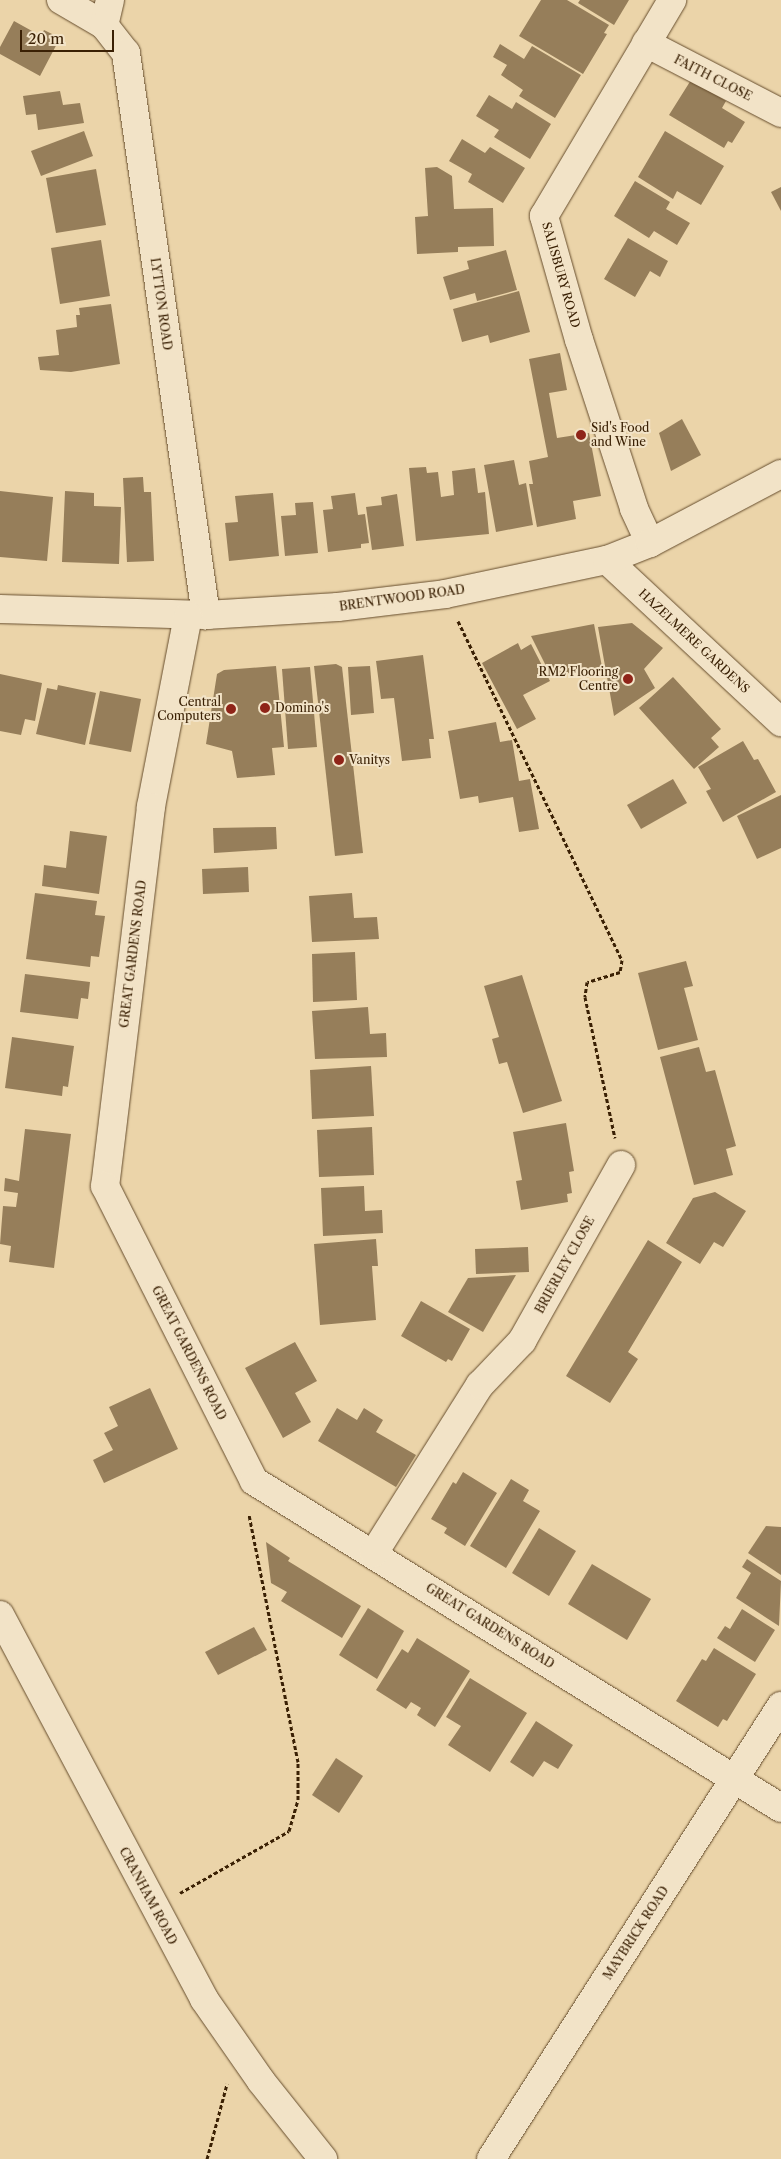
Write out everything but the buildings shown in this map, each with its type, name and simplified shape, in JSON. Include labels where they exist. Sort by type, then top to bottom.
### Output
[{"type":"street","points":[[61,0],[107,13]]},
{"type":"street","name":"SALISBURY ROAD","points":[[650,543],[634,508],[579,340],[544,216],[672,0]]},
{"type":"street","name":"LYTTON ROAD","points":[[107,13],[126,53],[197,615]]},
{"type":"street","name":"FAITH CLOSE","points":[[646,43],[781,113]]},
{"type":"street","name":"BRENTWOOD ROAD","points":[[0,609],[197,615],[338,607],[445,594],[607,560],[650,543],[781,474]]},
{"type":"street","name":"HAZELMERE GARDENS","points":[[607,560],[781,722]]},
{"type":"street","name":"GREAT GARDENS ROAD","points":[[197,615],[151,807],[105,1186],[254,1481],[374,1553],[781,1808]]},
{"type":"street","name":"BRIERLEY CLOSE","points":[[374,1553],[480,1385],[522,1341],[621,1165]]},
{"type":"street","name":"CRANHAM ROAD","points":[[0,1615],[154,1909],[204,1999],[246,2060],[324,2159]]},
{"type":"street","name":"MAYBRICK ROAD","points":[[491,2159],[781,1706]]},
{"type":"path","points":[[445,594],[622,960],[620,972],[587,982],[585,997],[621,1165]]},
{"type":"path","points":[[154,1909],[289,1832],[298,1800],[298,1762],[249,1514],[254,1481]]},
{"type":"path","points":[[207,2159],[225,2087],[246,2060]]},
{"type":"place","name":"Sid's Food and Wine","points":[[581,435]]},
{"type":"place","name":"RM2 Flooring Centre","points":[[628,679]]},
{"type":"place","name":"Domino's","points":[[265,708]]},
{"type":"place","name":"Central Computers","points":[[231,709]]},
{"type":"place","name":"Vanitys","points":[[339,760]]}]
